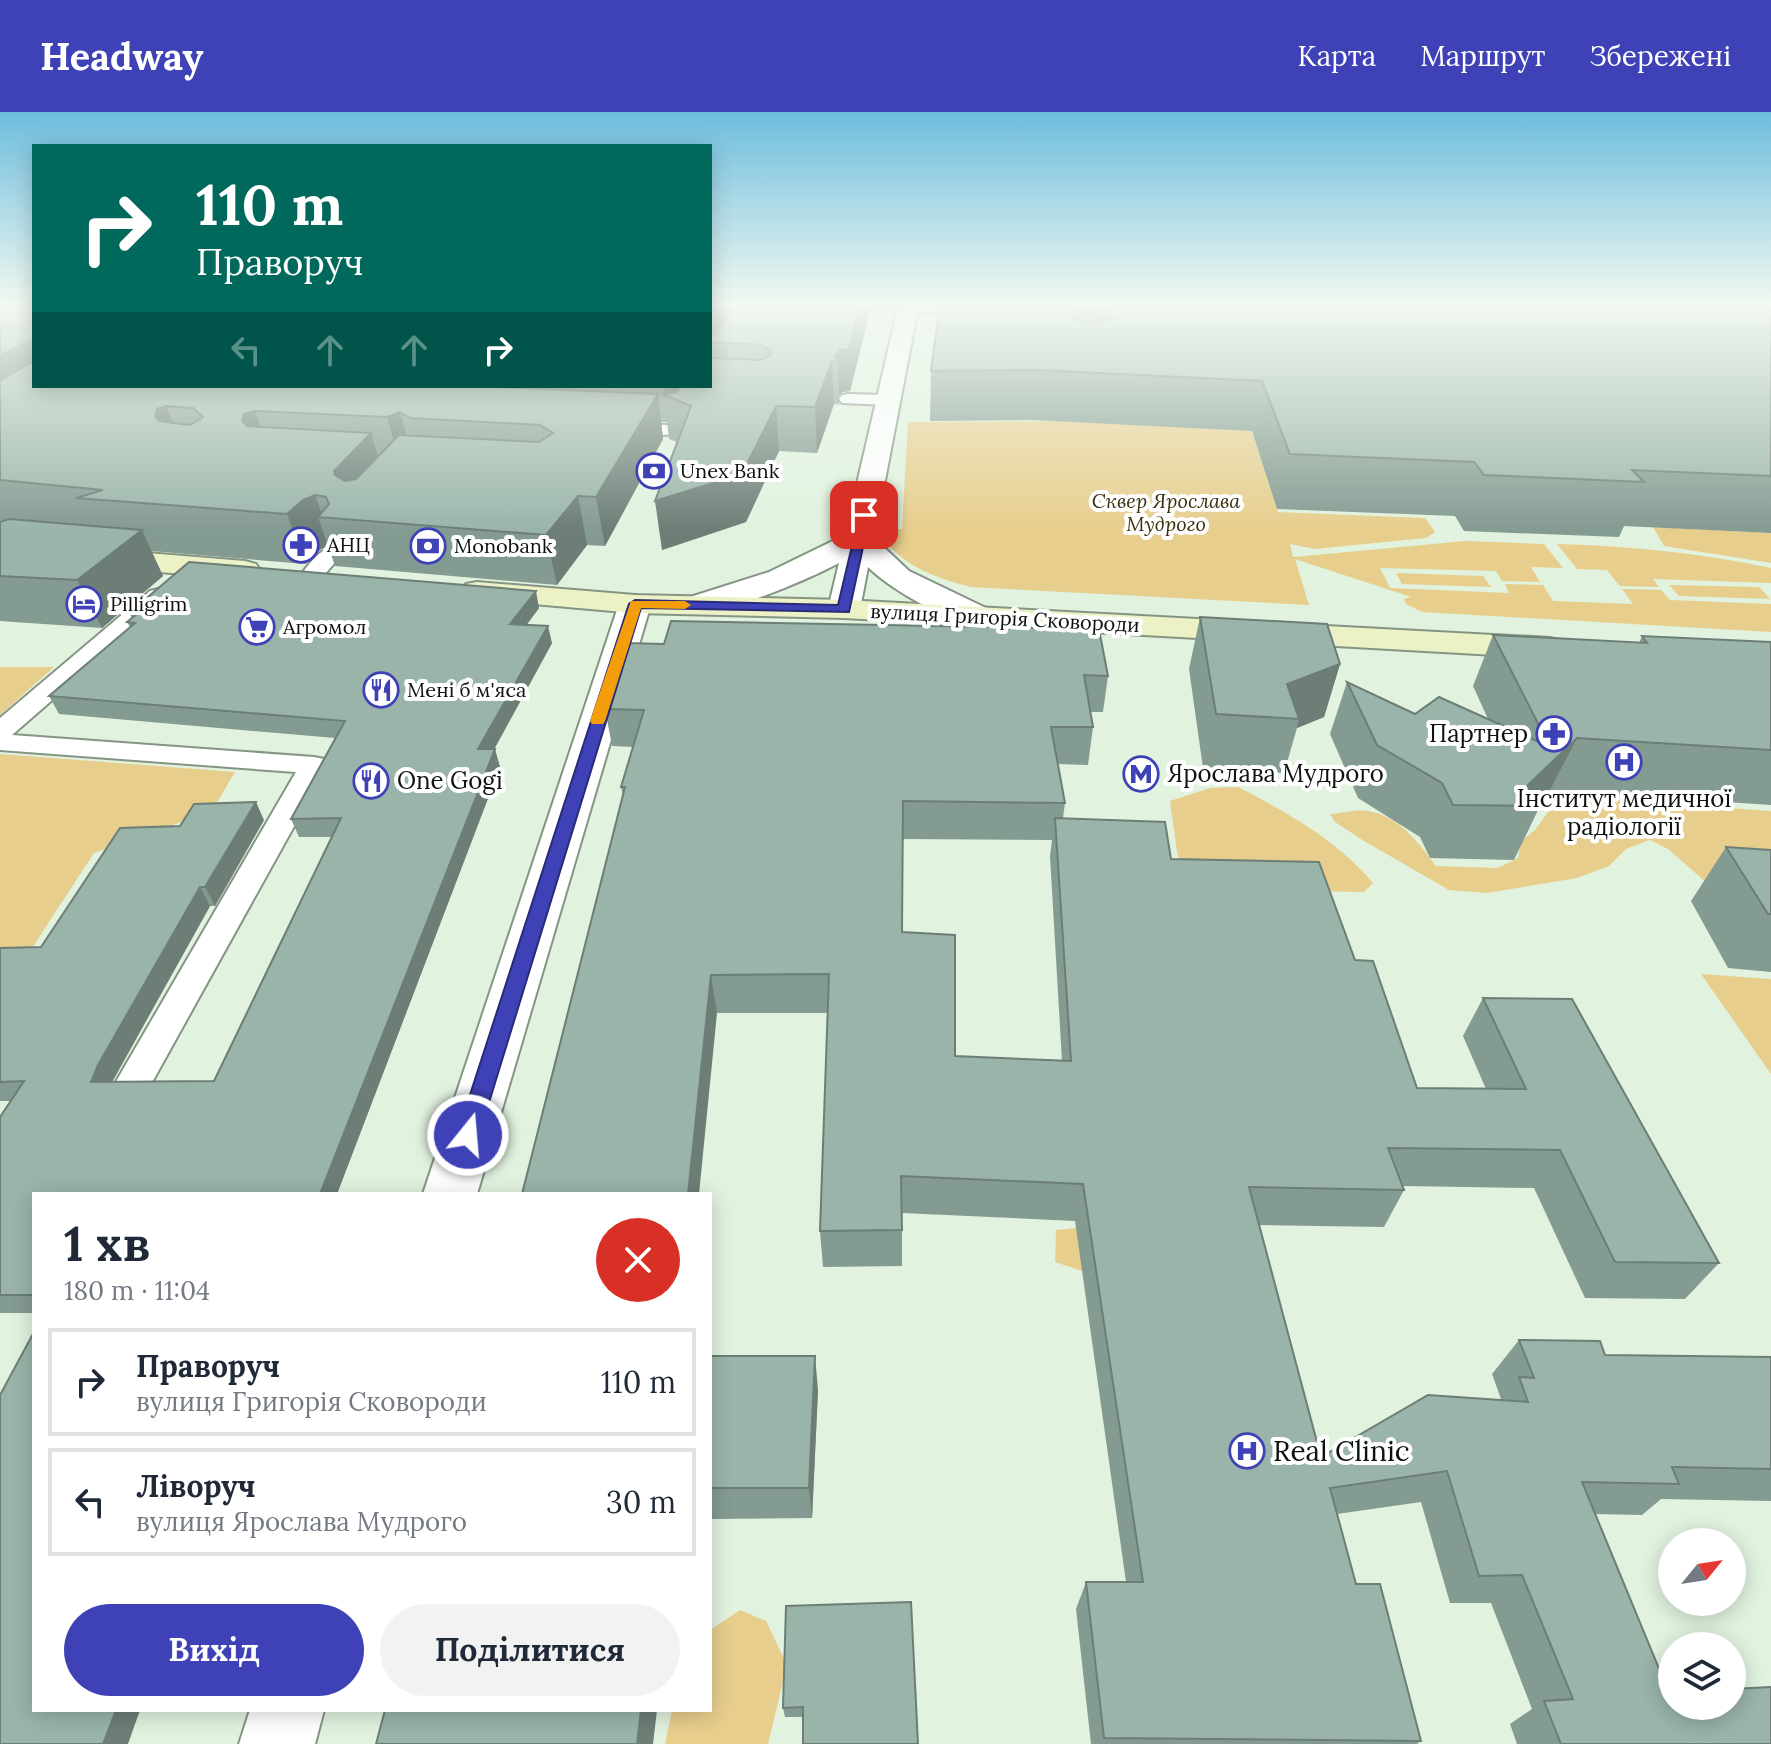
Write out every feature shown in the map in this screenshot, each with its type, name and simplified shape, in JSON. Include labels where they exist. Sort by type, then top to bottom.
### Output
[{"type":"main road","points":[[0,550],[193,566],[307,571]]},
{"type":"main road","name":"вулиця Григорія Сковороди","points":[[446,589],[635,604],[844,609],[1588,650]]},
{"type":"street","points":[[844,609],[892,379]]},
{"type":"street","points":[[695,606],[784,579],[828,559],[859,539]]},
{"type":"street","points":[[859,539],[878,563],[905,583],[977,616]]},
{"type":"street","points":[[451,1192],[635,604]]},
{"type":"street","points":[[277,1744],[286,1712]]},
{"type":"lane","points":[[595,428],[674,431],[700,389],[724,393]]},
{"type":"lane","points":[[848,399],[887,400]]},
{"type":"lane","points":[[0,732],[193,566]]},
{"type":"lane","points":[[0,742],[314,765],[132,1085]]},
{"type":"green space","name":"Сквер Ярослава Мудрого","points":[[1245,410],[1278,512],[1425,518],[1435,532],[1426,538],[1315,549],[1290,544],[1293,557],[1466,541],[1544,544],[1563,568],[1531,567],[1540,582],[1502,581],[1496,571],[1380,568],[1390,588],[1509,593],[1505,584],[1543,585],[1553,601],[1633,604],[1622,589],[1661,590],[1670,600],[1771,604],[1771,632],[1422,612],[1406,604],[1404,599],[1411,597],[1295,559],[1309,605],[971,587],[926,572],[906,561],[888,545],[889,530],[902,529],[908,422],[1070,421]]},
{"type":"green space","points":[[1653,527],[1771,533],[1771,563],[1664,546]]},
{"type":"green space","points":[[1557,544],[1611,546],[1718,558],[1771,568],[1771,583],[1653,579],[1659,587],[1620,586],[1607,570],[1577,569]]},
{"type":"green space","points":[[1396,573],[1483,576],[1491,587],[1402,584]]},
{"type":"green space","points":[[1669,585],[1759,587],[1770,599],[1679,596]]},
{"type":"green space","points":[[0,667],[54,667],[0,715]]},
{"type":"green space","points":[[0,754],[235,772],[212,811],[94,853],[0,997]]},
{"type":"green space","points":[[1238,787],[1293,817],[1328,841],[1373,883],[1364,892],[1292,891],[1185,877],[1177,852],[1170,801],[1210,788]]},
{"type":"green space","points":[[1590,798],[1771,811],[1771,898],[1708,884],[1668,849],[1650,840],[1626,849],[1609,866],[1577,878],[1487,893],[1449,890],[1364,841],[1335,822],[1330,814],[1364,811],[1389,818],[1415,840],[1436,866],[1498,868],[1518,858],[1521,841],[1535,830],[1548,812]]},
{"type":"green space","points":[[1701,974],[1771,979],[1771,1074]]},
{"type":"green space","points":[[1128,1223],[1082,1271],[1055,1262],[1056,1230]]},
{"type":"green space","points":[[740,1610],[766,1621],[787,1665],[768,1744],[665,1744],[672,1712],[712,1712],[712,1629]]},
{"type":"building","points":[[3,379],[32,379],[32,388],[518,388],[658,394],[596,497],[578,496],[546,535],[318,517],[329,504],[326,497],[315,495],[303,500],[287,514],[76,498],[103,490],[0,480],[0,381]],"holes":[[[166,406],[193,408],[203,417],[190,425],[159,421],[155,416],[157,409]],[[255,411],[387,417],[400,412],[410,418],[540,425],[553,433],[539,442],[399,435],[356,479],[345,481],[334,471],[371,433],[247,426],[242,421],[244,414]]]},
{"type":"building","points":[[712,379],[825,379],[815,407],[776,406],[742,474],[655,501],[691,406],[663,394],[677,392],[680,388],[712,388]]},
{"type":"building","points":[[1224,379],[1771,379],[1771,476],[1632,470],[1644,482],[1484,475],[1474,462],[1290,454],[1262,381]]},
{"type":"building","points":[[9,519],[142,530],[77,580],[0,576],[0,522]]},
{"type":"building","points":[[189,562],[536,591],[510,624],[548,626],[478,749],[495,749],[321,1192],[32,1192],[32,1295],[0,1295],[0,1117],[24,1081],[0,1082],[0,948],[41,947],[120,828],[180,826],[194,804],[256,802],[205,887],[200,887],[91,1082],[214,1081],[341,818],[291,819],[345,721],[49,696],[135,623],[127,622],[138,613],[129,613]]},
{"type":"building","points":[[1200,617],[1327,624],[1340,664],[1287,684],[1299,719],[1216,714]]},
{"type":"building","points":[[671,621],[1099,629],[1108,676],[1084,675],[1093,727],[1051,727],[1065,803],[903,801],[902,932],[955,935],[955,1056],[1071,1061],[1055,818],[1165,822],[1171,859],[1319,862],[1355,960],[1373,961],[1417,1088],[1526,1089],[1483,998],[1572,999],[1719,1263],[1615,1262],[1560,1150],[1388,1148],[1404,1190],[1249,1187],[1321,1457],[1428,1395],[1528,1402],[1519,1377],[1534,1378],[1519,1340],[1600,1341],[1605,1355],[1771,1357],[1771,1469],[1672,1467],[1679,1484],[1582,1482],[1658,1666],[1658,1720],[1746,1720],[1746,1688],[1771,1687],[1771,1744],[1561,1744],[1544,1701],[1573,1699],[1522,1575],[1479,1576],[1447,1471],[1330,1488],[1356,1584],[1380,1584],[1421,1741],[1104,1738],[1086,1582],[1143,1582],[1083,1184],[901,1176],[902,1230],[820,1231],[829,974],[711,975],[688,1192],[523,1192],[625,787],[621,787],[644,710],[605,709],[626,643],[664,644]]},
{"type":"building","points":[[1493,635],[1647,643],[1642,636],[1771,642],[1771,750],[1577,738],[1527,786],[1540,806],[1453,805],[1442,783],[1377,745],[1347,682],[1415,714],[1439,697],[1550,747]]},
{"type":"building","points":[[1726,847],[1771,850],[1771,914],[1768,914]]},
{"type":"building","points":[[32,1336],[32,1712],[115,1712],[103,1744],[0,1744],[0,1395]]},
{"type":"building","points":[[712,1356],[815,1356],[809,1488],[712,1488]]},
{"type":"building","points":[[911,1602],[918,1744],[803,1744],[803,1707],[783,1708],[786,1606]]},
{"type":"building","points":[[384,1712],[641,1712],[637,1744],[376,1744]]},
{"type":"slow traffic","points":[[598,721],[635,604],[685,605]]},
{"type":"place","name":"Unex Bank","points":[[654,471]]},
{"type":"place","name":"АНЦ","points":[[301,545]]},
{"type":"place","name":"Monobank","points":[[428,546]]},
{"type":"place","name":"Pilligrim","points":[[84,604]]},
{"type":"place","name":"Агромол","points":[[257,627]]},
{"type":"place","name":"Мені б м'яса","points":[[381,690]]},
{"type":"place","name":"Партнер","points":[[1554,734]]},
{"type":"place","name":"Інститут медичної радіології","points":[[1624,762]]},
{"type":"place","name":"Ярослава Мудрого","points":[[1141,774]]},
{"type":"place","name":"One Gogi","points":[[371,781]]},
{"type":"place","name":"Real Clinic","points":[[1247,1451]]},
{"type":"route","points":[[468,1135],[635,604],[844,609],[864,515]]}]
